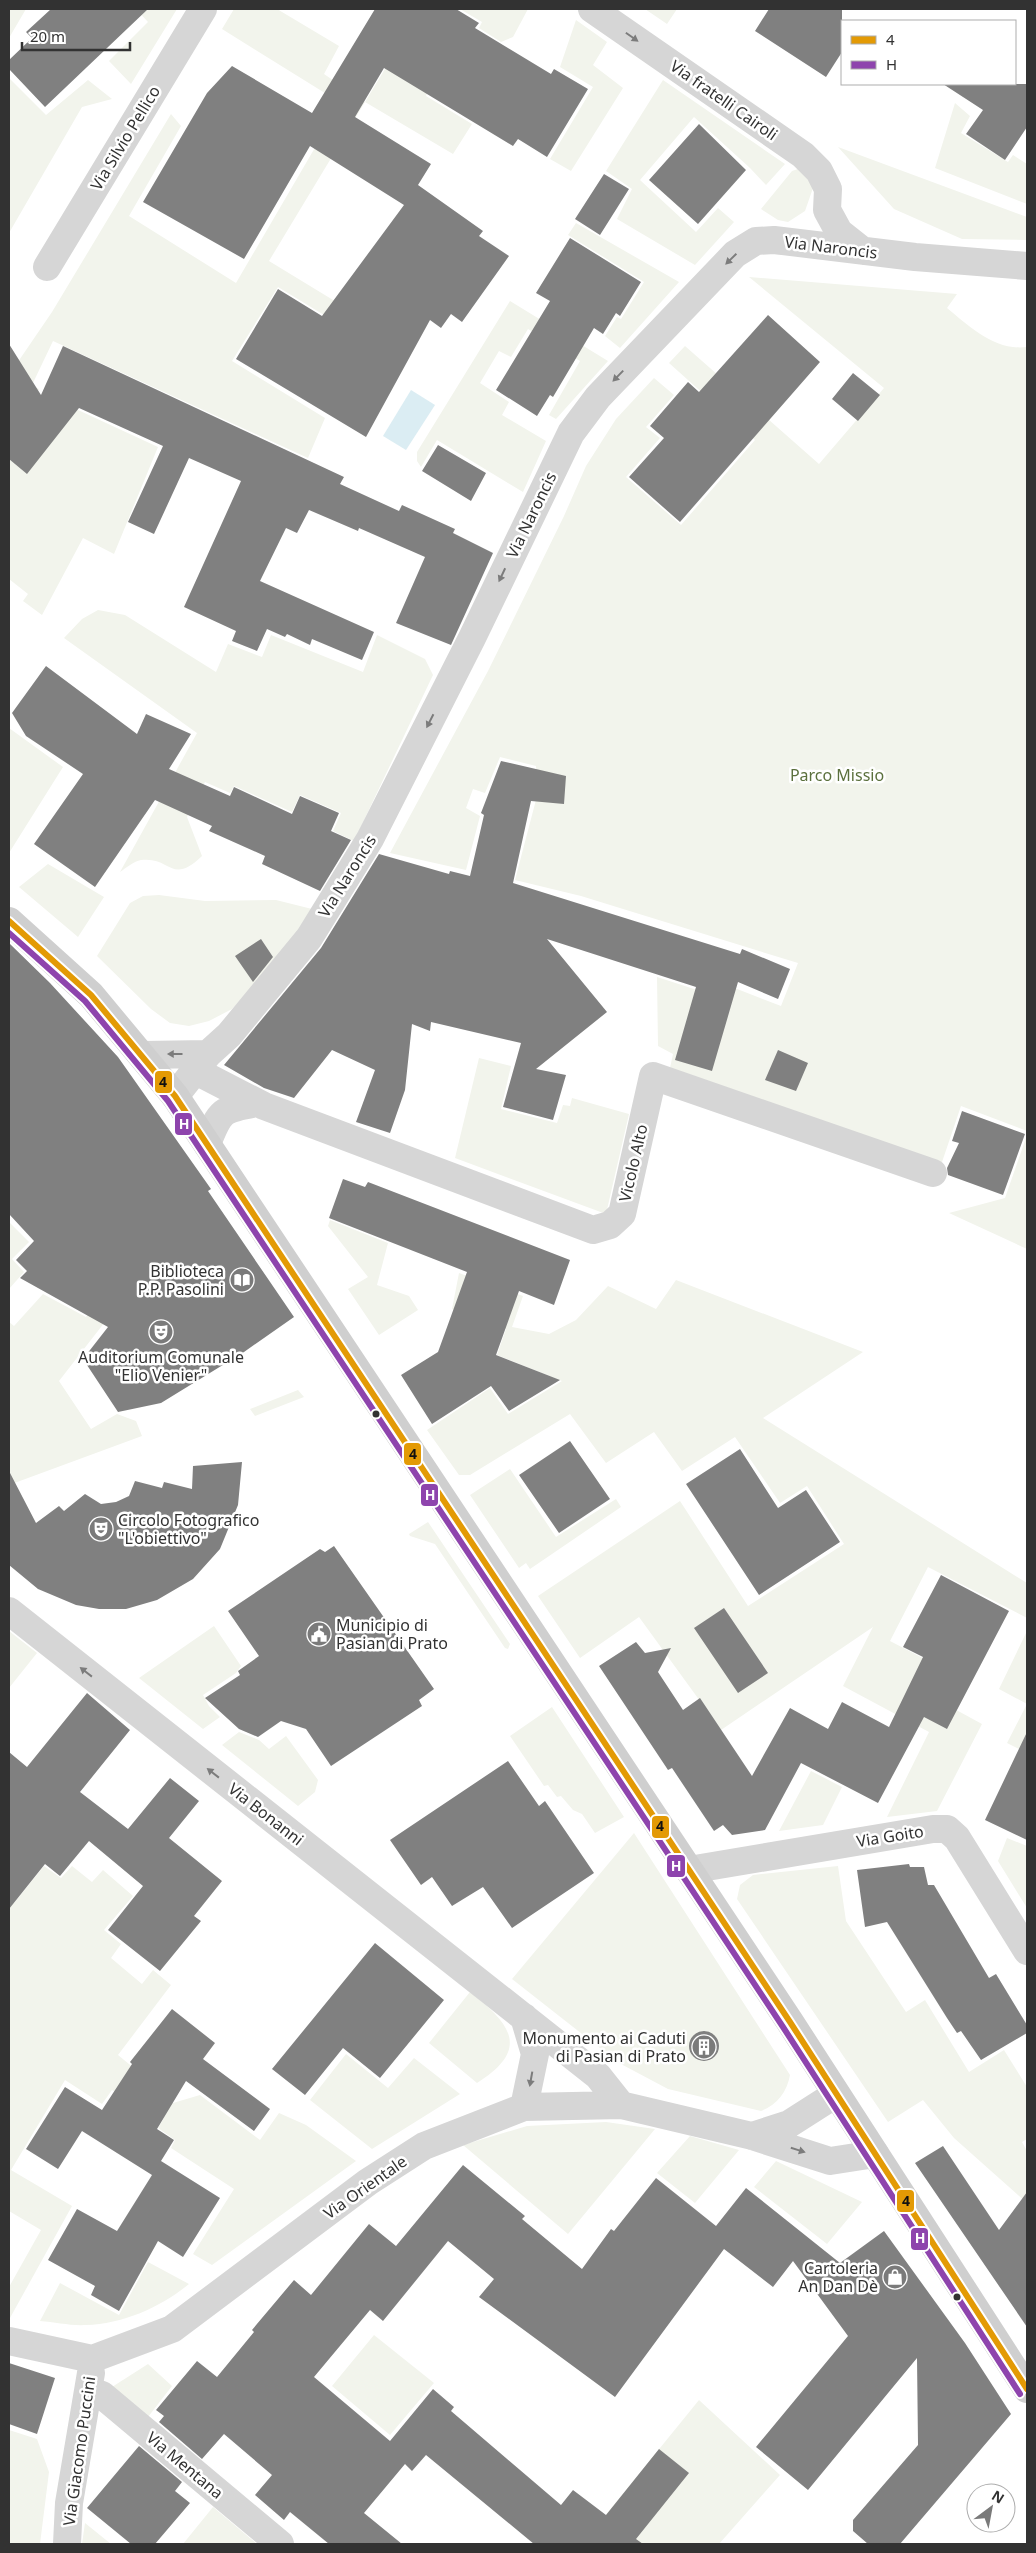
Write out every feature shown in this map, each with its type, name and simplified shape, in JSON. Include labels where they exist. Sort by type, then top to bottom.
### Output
[{"type":"main road","points":[[9,921],[22,930],[91,995],[143,1055],[175,1096],[689,1870],[1026,2384]]},
{"type":"street","name":"Via Silvio Pellico","points":[[47,267],[204,9]]},
{"type":"street","name":"Via fratelli Cairoli","points":[[592,9],[802,155],[819,171],[828,189],[827,210],[838,232],[863,250]]},
{"type":"street","points":[[774,240],[817,226],[827,210]]},
{"type":"street","name":"Via Naroncis","points":[[175,1096],[201,1062],[230,1035],[309,938],[370,840],[472,638],[571,434],[598,397],[735,254],[756,241],[774,240],[915,258],[1027,266]]},
{"type":"street","points":[[143,1055],[201,1062]]},
{"type":"street","name":"Vicolo Alto","points":[[201,1062],[257,1103],[593,1230],[610,1225],[622,1214],[653,1076],[933,1173]]},
{"type":"street","points":[[207,1144],[216,1119],[228,1108],[257,1103]]},
{"type":"street","name":"Via Bonanni","points":[[9,1611],[598,2076],[621,2105]]},
{"type":"street","name":"Via Goito","points":[[689,1870],[923,1831],[947,1829],[957,1838],[1027,1951]]},
{"type":"street","points":[[524,2017],[535,2054],[524,2107]]},
{"type":"street","points":[[752,2136],[788,2124],[836,2094]]},
{"type":"street","name":"Via Orientale","points":[[92,2359],[172,2329],[368,2182],[424,2146],[524,2107],[621,2105],[752,2136],[830,2161],[875,2154]]},
{"type":"street","points":[[9,2341],[92,2359]]},
{"type":"street","name":"Via Giacomo Puccini","points":[[67,2544],[69,2504],[89,2390],[92,2359]]},
{"type":"street","name":"Via Mentana","points":[[89,2390],[102,2395],[280,2544]]},
{"type":"green space","points":[[9,9],[26,9],[9,38]]},
{"type":"green space","points":[[136,9],[177,9],[131,84],[109,61],[148,22]]},
{"type":"green space","points":[[234,9],[277,9],[339,46],[324,74],[365,102],[269,261],[384,331],[375,346],[278,287],[232,361],[325,418],[308,458],[53,341],[32,385],[39,389],[32,402],[65,404],[158,447],[114,554],[83,538],[42,615],[23,601],[28,594],[9,579],[9,375],[52,312],[171,114],[181,126],[129,216],[236,283],[341,103],[222,29]]},
{"type":"green space","points":[[402,9],[438,9],[400,72],[429,89],[426,96],[472,124],[453,154],[365,102],[400,44],[386,34]]},
{"type":"green space","points":[[460,9],[528,9],[513,37],[501,42],[479,28],[482,22]]},
{"type":"green space","points":[[645,9],[677,9],[667,24]]},
{"type":"green space","points":[[576,20],[607,42],[593,65],[623,88],[571,171],[550,159],[593,87],[560,67]]},
{"type":"green space","points":[[9,78],[46,115],[88,80],[112,99],[82,107],[9,233]]},
{"type":"green space","points":[[663,80],[785,164],[766,185],[694,117],[640,180],[696,232],[718,208],[734,222],[695,265],[617,219],[632,189],[606,171]]},
{"type":"green space","points":[[955,103],[970,116],[961,133],[1008,162],[1013,155],[1027,164],[1027,204],[935,168]]},
{"type":"green space","points":[[838,147],[1027,217],[1027,240],[962,239],[894,209]]},
{"type":"green space","points":[[798,169],[805,172],[813,188],[805,211],[788,222],[778,220],[761,209],[792,171]]},
{"type":"green space","points":[[576,223],[679,282],[620,348],[605,336],[617,317],[621,319],[644,282],[568,235]]},
{"type":"green space","name":"Parco Missio","points":[[749,277],[957,294],[947,308],[974,330],[1004,345],[1027,347],[1027,1131],[961,1106],[941,1165],[670,1068],[673,1054],[658,1046],[657,977],[728,1000],[732,987],[781,1006],[798,963],[581,896],[515,880],[537,796],[536,766],[500,757],[485,793],[473,789],[466,808],[480,816],[466,870],[390,853],[488,671],[564,516],[586,466],[616,419],[654,378],[674,395],[646,427],[660,438],[626,477],[681,525],[755,440],[669,363],[685,346],[819,464],[884,388]]},
{"type":"green space","points":[[510,301],[608,361],[556,419],[549,415],[580,361],[528,329],[511,357],[499,351],[480,383],[509,402],[502,415],[546,441],[523,492],[437,440],[421,467],[417,461],[417,452]]},
{"type":"green space","points":[[98,610],[125,615],[216,672],[228,644],[262,657],[271,635],[363,672],[377,635],[425,659],[433,675],[354,841],[333,831],[341,813],[300,795],[292,812],[234,786],[230,793],[205,782],[187,817],[202,856],[184,869],[171,868],[151,860],[141,860],[120,872],[197,733],[64,638],[82,619]]},
{"type":"green space","points":[[9,728],[63,767],[9,853]]},
{"type":"green space","points":[[48,864],[104,897],[78,937],[19,887]]},
{"type":"green space","points":[[159,895],[205,901],[276,900],[316,910],[296,938],[232,1009],[209,1021],[189,1026],[170,1023],[151,1009],[97,956],[130,903],[143,896]]},
{"type":"green space","points":[[479,1058],[511,1066],[501,1109],[557,1123],[563,1105],[570,1106],[572,1098],[629,1114],[606,1214],[455,1158]]},
{"type":"green space","points":[[1027,1135],[1027,1249],[949,1213],[1005,1198]]},
{"type":"green space","points":[[330,1220],[388,1243],[377,1285],[409,1296],[418,1310],[379,1335],[348,1289],[368,1277],[328,1226]]},
{"type":"green space","points":[[9,1222],[29,1242],[12,1259],[24,1272],[9,1289]]},
{"type":"green space","points":[[459,1273],[523,1296],[512,1327],[549,1334],[576,1320],[608,1286],[656,1309],[676,1280],[863,1352],[763,1418],[1027,1583],[1027,1618],[928,1567],[890,1641],[963,1679],[949,1706],[982,1724],[937,1811],[887,1817],[929,1732],[843,1686],[873,1627],[721,1730],[639,1617],[580,1658],[538,1596],[680,1501],[748,1606],[844,1544],[807,1486],[780,1503],[735,1437],[682,1471],[654,1432],[606,1463],[570,1414],[470,1475],[459,1475],[427,1430],[490,1388],[508,1414],[562,1381],[497,1355],[506,1329],[452,1309]]},
{"type":"green space","points":[[43,1294],[86,1317],[92,1308],[108,1318],[59,1381],[91,1429],[117,1414],[136,1421],[142,1436],[9,1485],[9,1322],[14,1326]]},
{"type":"green space","points":[[298,1390],[304,1397],[255,1416],[250,1409]]},
{"type":"green space","points":[[510,1469],[556,1537],[616,1499],[621,1507],[530,1569],[526,1563],[519,1568],[470,1495]]},
{"type":"green space","points":[[428,1522],[510,1644],[508,1649],[505,1648],[435,1544],[410,1536],[409,1534]]},
{"type":"green space","points":[[214,1626],[241,1666],[236,1673],[203,1695],[209,1706],[220,1717],[203,1729],[139,1678]]},
{"type":"green space","points":[[9,1631],[37,1653],[9,1688]]},
{"type":"green space","points":[[1027,1631],[1027,1704],[999,1689]]},
{"type":"green space","points":[[1027,1704],[1027,1753],[1007,1743]]},
{"type":"green space","points":[[552,1707],[624,1817],[595,1833],[582,1814],[573,1810],[561,1796],[557,1797],[548,1785],[544,1786],[510,1736]]},
{"type":"green space","points":[[239,1732],[259,1740],[269,1749],[286,1736],[318,1780],[315,1792],[298,1806],[222,1745]]},
{"type":"green space","points":[[811,1771],[842,1787],[823,1825],[779,1831]]},
{"type":"green space","points":[[634,1833],[790,2075],[784,2092],[780,2097],[772,2105],[761,2111],[668,2089],[619,2063],[512,1979]]},
{"type":"green space","points":[[1007,1838],[1027,1846],[1027,1908],[998,1861]]},
{"type":"green space","points":[[44,1866],[61,1878],[72,1866],[92,1882],[103,1870],[133,1896],[104,1930],[121,1944],[111,1958],[142,1984],[153,1970],[171,1985],[118,2055],[140,2073],[143,2082],[173,2103],[200,2095],[260,2140],[279,2113],[306,2125],[356,2161],[212,2265],[193,2254],[234,2189],[171,2148],[175,2140],[158,2128],[164,2118],[142,2104],[139,2108],[112,2090],[102,2104],[65,2080],[11,2170],[72,2206],[10,2318],[9,2287],[41,2230],[9,2211],[9,1899],[14,1903]]},
{"type":"green space","points":[[838,1866],[846,1921],[906,2012],[925,2000],[969,2072],[1004,2050],[1027,2087],[1027,2139],[1022,2142],[1027,2151],[1027,2203],[954,2138],[923,2100],[888,2122],[737,1899],[740,1885],[753,1875]]},
{"type":"green space","points":[[470,1992],[496,2015],[509,2037],[509,2048],[504,2059],[494,2071],[477,2083],[429,2043]]},
{"type":"green space","points":[[346,2054],[388,2088],[414,2058],[460,2094],[372,2149],[310,2100]]},
{"type":"green space","points":[[606,2122],[655,2129],[568,2234],[463,2145],[527,2126]]},
{"type":"green space","points":[[690,2136],[739,2150],[695,2203],[657,2173]]},
{"type":"green space","points":[[776,2161],[862,2202],[827,2244],[754,2187]]},
{"type":"green space","points":[[148,2262],[189,2284],[154,2307],[127,2318],[100,2324],[80,2325],[40,2321],[60,2283],[119,2315]]},
{"type":"green space","points":[[374,2335],[434,2383],[390,2435],[332,2386]]},
{"type":"green space","points":[[148,2364],[172,2386],[148,2417],[112,2387]]},
{"type":"green space","points":[[699,2400],[780,2475],[719,2544],[582,2544]]},
{"type":"green space","points":[[9,2430],[37,2439],[49,2472],[40,2544],[9,2544]]},
{"type":"green space","points":[[213,2507],[257,2544],[183,2544]]},
{"type":"green space","points":[[85,2523],[111,2544],[82,2544]]},
{"type":"shaded area","points":[[411,390],[435,405],[406,450],[383,436]]},
{"type":"building","points":[[51,9],[148,9],[45,107],[9,69],[9,60],[32,38],[26,32]]},
{"type":"building","points":[[375,9],[456,9],[479,23],[475,28],[551,74],[554,69],[588,89],[547,157],[518,139],[513,146],[384,68],[355,117],[431,164],[418,185],[483,231],[479,236],[509,256],[462,322],[451,314],[441,328],[430,320],[366,437],[236,359],[278,289],[322,316],[404,205],[310,146],[244,259],[143,202],[207,93],[232,66],[312,113]]},
{"type":"building","points":[[769,9],[842,9],[841,54],[826,77],[755,31]]},
{"type":"building","points":[[1027,84],[1027,127],[1005,160],[966,134],[983,110],[945,85]]},
{"type":"building","points":[[699,124],[746,170],[698,224],[649,180]]},
{"type":"building","points":[[604,174],[629,189],[600,235],[575,219]]},
{"type":"building","points":[[570,238],[641,282],[620,316],[616,313],[603,334],[594,328],[553,397],[550,395],[537,416],[496,390],[550,301],[536,293]]},
{"type":"building","points":[[768,315],[820,362],[680,522],[629,477],[664,438],[650,426],[688,382],[699,392]]},
{"type":"building","points":[[9,344],[41,395],[63,346],[344,477],[340,484],[399,511],[402,505],[455,529],[453,533],[493,553],[451,645],[396,623],[425,557],[359,528],[358,531],[309,510],[297,533],[286,528],[260,581],[374,632],[362,660],[312,639],[310,645],[287,634],[285,637],[267,629],[257,651],[232,641],[236,631],[184,607],[241,481],[189,458],[154,534],[128,522],[163,446],[79,408],[27,474],[9,459]]},
{"type":"building","points":[[853,373],[880,395],[858,421],[832,399]]},
{"type":"building","points":[[438,445],[486,473],[471,501],[422,471]]},
{"type":"building","points":[[46,666],[137,734],[146,714],[191,734],[169,769],[230,796],[234,787],[292,814],[300,796],[339,813],[331,831],[351,840],[320,891],[262,864],[265,856],[209,831],[212,826],[155,800],[95,887],[34,844],[83,774],[26,736],[12,713]]},
{"type":"building","points":[[501,761],[566,776],[564,804],[531,801],[513,883],[740,954],[742,949],[790,969],[778,999],[738,982],[712,1071],[675,1060],[696,987],[547,939],[607,1012],[536,1069],[566,1075],[553,1120],[503,1107],[521,1043],[431,1022],[430,1031],[412,1024],[405,1090],[390,1133],[356,1122],[375,1070],[332,1050],[294,1098],[264,1088],[224,1065],[321,948],[379,854],[449,874],[450,871],[470,876],[484,815],[481,813]]},
{"type":"building","points":[[261,939],[273,957],[253,982],[235,956]]},
{"type":"building","points":[[9,943],[50,983],[118,1057],[211,1189],[208,1191],[294,1317],[244,1352],[161,1403],[118,1412],[83,1359],[108,1327],[20,1278],[27,1271],[16,1260],[34,1241],[9,1214]]},
{"type":"building","points":[[778,1050],[808,1063],[796,1091],[765,1080]]},
{"type":"building","points":[[962,1111],[1025,1134],[1003,1195],[948,1175],[947,1168],[959,1143],[952,1141]]},
{"type":"building","points":[[343,1179],[365,1187],[368,1182],[570,1260],[554,1305],[519,1291],[496,1355],[560,1380],[509,1411],[491,1386],[432,1424],[401,1375],[438,1352],[467,1272],[329,1218]]},
{"type":"building","points":[[570,1441],[610,1499],[559,1533],[519,1475]]},
{"type":"building","points":[[740,1449],[778,1508],[806,1490],[840,1542],[759,1595],[686,1484]]},
{"type":"building","points":[[242,1462],[238,1505],[220,1549],[193,1579],[157,1600],[126,1609],[99,1609],[76,1605],[38,1589],[9,1565],[9,1471],[36,1523],[59,1506],[64,1511],[85,1494],[101,1504],[116,1502],[129,1496],[135,1481],[162,1488],[164,1482],[192,1489],[193,1466]]},
{"type":"building","name":"Municipio di Pasian di Prato","points":[[334,1546],[434,1689],[419,1700],[422,1706],[331,1766],[306,1729],[281,1721],[258,1737],[239,1729],[205,1698],[240,1675],[238,1671],[259,1656],[228,1611],[320,1549],[325,1552]]},
{"type":"building","points":[[941,1575],[1009,1611],[947,1729],[924,1717],[878,1803],[801,1763],[765,1830],[732,1835],[723,1825],[714,1831],[672,1768],[668,1770],[599,1666],[636,1642],[645,1653],[671,1648],[658,1672],[683,1710],[700,1698],[752,1776],[790,1708],[828,1729],[842,1702],[889,1727],[923,1657],[903,1647]]},
{"type":"building","points":[[724,1608],[768,1673],[738,1693],[694,1628]]},
{"type":"building","points":[[87,1693],[130,1730],[80,1792],[128,1829],[170,1778],[199,1801],[169,1838],[222,1881],[194,1916],[201,1921],[160,1971],[108,1930],[143,1886],[89,1841],[60,1876],[45,1864],[9,1909],[9,1752],[27,1767]]},
{"type":"building","points":[[1027,1732],[1027,1840],[985,1820]]},
{"type":"building","points":[[508,1761],[539,1806],[545,1801],[594,1873],[512,1928],[483,1887],[452,1906],[432,1877],[421,1885],[390,1840]]},
{"type":"building","points":[[909,1864],[910,1867],[924,1867],[928,1885],[934,1885],[989,1978],[996,1974],[1027,2025],[1027,2033],[981,2060],[961,2031],[957,2033],[887,1922],[865,1927],[857,1870]]},
{"type":"building","points":[[375,1943],[444,2000],[380,2078],[343,2048],[305,2095],[272,2069]]},
{"type":"building","points":[[172,2009],[215,2043],[203,2059],[270,2109],[254,2131],[186,2081],[157,2129],[174,2140],[161,2161],[220,2198],[183,2257],[158,2241],[119,2311],[91,2295],[95,2286],[48,2260],[77,2209],[117,2231],[152,2175],[82,2131],[58,2169],[26,2149],[65,2087],[102,2110],[132,2064],[130,2062]]},
{"type":"building","name":"Monumento ai Caduti di Pasian di Prato","points":[[704,2031],[715,2035],[719,2046],[715,2057],[704,2061],[693,2057],[689,2046],[693,2035]]},
{"type":"building","points":[[943,2146],[999,2230],[1027,2192],[1027,2327],[915,2163]]},
{"type":"building","points":[[463,2165],[525,2216],[522,2219],[582,2269],[611,2229],[614,2231],[656,2178],[716,2226],[746,2188],[840,2263],[884,2231],[965,2343],[1011,2414],[900,2544],[868,2544],[853,2531],[853,2520],[918,2445],[917,2358],[808,2490],[756,2447],[848,2336],[793,2261],[773,2287],[724,2249],[615,2397],[479,2297],[494,2279],[448,2241],[383,2321],[370,2310],[314,2377],[390,2441],[433,2389],[454,2407],[451,2411],[561,2505],[573,2490],[606,2515],[659,2449],[689,2473],[636,2539],[643,2544],[534,2544],[426,2455],[412,2471],[405,2464],[364,2513],[402,2544],[329,2544],[290,2512],[284,2520],[255,2495],[272,2475],[224,2434],[202,2459],[159,2422],[164,2416],[156,2410],[197,2361],[217,2377],[254,2332],[252,2330],[294,2280],[311,2295],[369,2224],[396,2246]]},
{"type":"building","points":[[9,2363],[55,2378],[37,2434],[9,2424]]},
{"type":"building","points":[[139,2446],[182,2482],[175,2491],[190,2503],[155,2544],[131,2544],[87,2508]]},
{"type":"transit line","name":"4","points":[[9,921],[91,995],[175,1096],[790,2022],[1027,2389]]},
{"type":"transit line","name":"H","points":[[9,933],[85,1001],[168,1101],[783,2027],[1020,2394]]},
{"type":"place","name":"Biblioteca P.P. Pasolini","points":[[242,1280]]},
{"type":"place","name":"Auditorium Comunale \"Elio Venier\"","points":[[161,1332]]},
{"type":"place","name":"Circolo Fotografico \"L'obiettivo\"","points":[[101,1529]]},
{"type":"place","name":"Municipio di Pasian di Prato","points":[[319,1634]]},
{"type":"place","name":"Monumento ai Caduti di Pasian di Prato","points":[[704,2047]]},
{"type":"place","name":"Cartoleria An Dan Dè","points":[[895,2277]]}]
